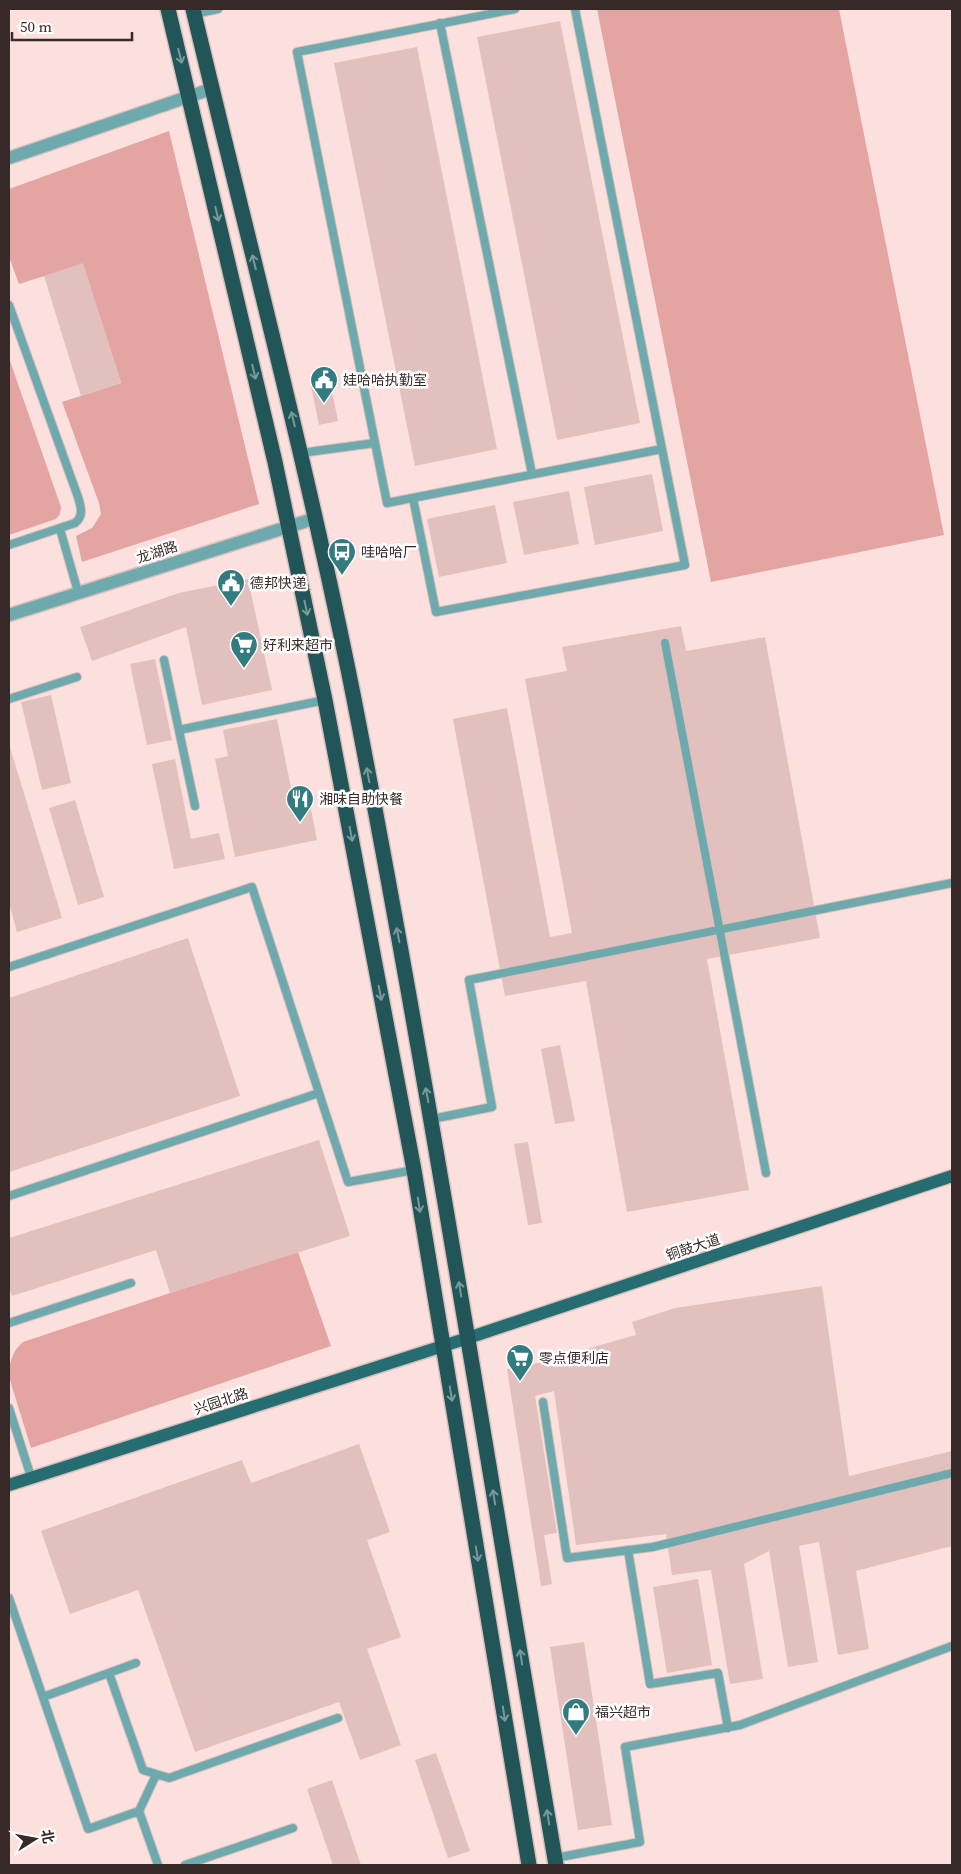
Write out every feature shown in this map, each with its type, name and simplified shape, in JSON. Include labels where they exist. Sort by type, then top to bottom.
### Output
[{"type":"highway","points":[[168,9],[190,96],[289,526],[325,700],[414,1170],[529,1865]]},
{"type":"highway","points":[[194,11],[211,89],[301,453],[352,692],[432,1119],[555,1862]]},
{"type":"main road","name":"铜鼓大道","points":[[443,1346],[952,1176]]},
{"type":"main road","name":"兴园北路","points":[[9,1485],[443,1346]]},
{"type":"street","points":[[9,158],[211,89]]},
{"type":"street","name":"龙湖路","points":[[9,615],[316,518]]},
{"type":"lane","points":[[194,11],[218,9]]},
{"type":"lane","points":[[515,9],[297,52],[387,503],[662,449]]},
{"type":"lane","points":[[414,498],[436,612],[685,564],[575,9]]},
{"type":"lane","points":[[440,24],[532,474]]},
{"type":"lane","points":[[9,305],[80,505],[81,517],[78,521],[60,529],[9,546]]},
{"type":"lane","points":[[301,453],[374,442]]},
{"type":"lane","points":[[60,529],[78,592]]},
{"type":"lane","points":[[665,643],[766,1173]]},
{"type":"lane","points":[[164,660],[195,806]]},
{"type":"lane","points":[[9,699],[77,677]]},
{"type":"lane","points":[[179,730],[325,700]]},
{"type":"lane","points":[[432,1119],[492,1107],[469,980],[952,884]]},
{"type":"lane","points":[[9,968],[252,887],[348,1182],[414,1170]]},
{"type":"lane","points":[[9,1196],[319,1093]]},
{"type":"lane","points":[[9,1323],[131,1283]]},
{"type":"lane","points":[[543,1402],[567,1558],[653,1547],[952,1472]]},
{"type":"lane","points":[[9,1408],[31,1477]]},
{"type":"lane","points":[[628,1550],[650,1684],[718,1673],[728,1728]]},
{"type":"lane","points":[[9,1598],[88,1829],[139,1811]]},
{"type":"lane","points":[[555,1862],[640,1842],[625,1747],[740,1726],[952,1646]]},
{"type":"lane","points":[[43,1696],[136,1663]]},
{"type":"lane","points":[[109,1673],[142,1770],[169,1778],[338,1718]]},
{"type":"lane","points":[[156,1775],[139,1811],[158,1865]]},
{"type":"lane","points":[[185,1865],[293,1828]]},
{"type":"shaded area","points":[[597,9],[839,9],[944,535],[711,582]]},
{"type":"shaded area","points":[[169,131],[259,504],[82,562],[76,536],[92,528],[101,514],[99,503],[62,402],[121,383],[83,264],[19,284],[9,257],[9,189]]},
{"type":"shaded area","points":[[9,358],[61,507],[60,514],[56,519],[9,535]]},
{"type":"shaded area","points":[[298,1252],[331,1346],[31,1448],[9,1377],[12,1358],[23,1342]]},
{"type":"building","points":[[560,21],[640,423],[557,440],[477,37]]},
{"type":"building","points":[[417,47],[497,449],[415,466],[334,63]]},
{"type":"building","points":[[83,263],[121,383],[81,396],[44,276]]},
{"type":"building","name":"娃哈哈执勤室","points":[[330,382],[338,421],[319,425],[311,386]]},
{"type":"building","points":[[652,474],[663,531],[595,545],[584,487]]},
{"type":"building","points":[[569,491],[579,544],[524,555],[513,502]]},
{"type":"building","points":[[495,505],[507,563],[439,577],[427,519]]},
{"type":"building","points":[[248,579],[272,690],[202,705],[186,627],[92,661],[80,627],[179,593]]},
{"type":"building","points":[[681,626],[686,651],[765,637],[820,938],[707,959],[749,1190],[627,1212],[586,981],[505,996],[453,719],[507,708],[550,937],[572,933],[525,679],[567,671],[562,647]]},
{"type":"building","points":[[155,659],[172,740],[147,745],[130,664]]},
{"type":"building","points":[[51,695],[71,783],[42,790],[21,702]]},
{"type":"building","points":[[277,719],[295,807],[310,804],[317,840],[235,857],[215,759],[228,756],[223,730]]},
{"type":"building","points":[[9,744],[62,918],[17,932],[9,903]]},
{"type":"building","points":[[175,759],[191,839],[219,833],[225,859],[174,869],[152,764]]},
{"type":"building","points":[[75,800],[104,897],[78,905],[49,808]]},
{"type":"building","points":[[188,938],[240,1096],[9,1172],[9,998]]},
{"type":"building","points":[[560,1045],[575,1121],[555,1124],[541,1049]]},
{"type":"building","points":[[319,1140],[350,1236],[170,1293],[156,1250],[12,1296],[9,1287],[9,1238]]},
{"type":"building","points":[[528,1142],[542,1223],[528,1225],[514,1144]]},
{"type":"building","points":[[822,1286],[849,1476],[952,1451],[952,1546],[856,1571],[869,1649],[838,1655],[819,1542],[799,1546],[818,1662],[788,1667],[769,1551],[744,1564],[763,1679],[730,1684],[711,1570],[672,1575],[666,1534],[576,1545],[554,1391],[535,1396],[557,1533],[544,1535],[552,1584],[541,1586],[507,1369],[530,1365],[636,1335],[632,1322],[675,1308]]},
{"type":"building","points":[[359,1444],[390,1532],[367,1540],[401,1637],[367,1649],[401,1745],[360,1760],[339,1702],[195,1752],[138,1590],[70,1614],[41,1531],[242,1460],[251,1483]]},
{"type":"building","points":[[698,1579],[712,1665],[667,1673],[653,1587]]},
{"type":"building","points":[[584,1642],[612,1825],[578,1830],[550,1647]]},
{"type":"building","points":[[436,1753],[470,1851],[448,1858],[415,1760]]},
{"type":"building","points":[[332,1780],[361,1865],[333,1865],[307,1789]]},
{"type":"place","name":"娃哈哈执勤室","points":[[324,404]]},
{"type":"place","name":"哇哈哈厂","points":[[342,576]]},
{"type":"place","name":"德邦快递","points":[[231,607]]},
{"type":"place","name":"好利来超市","points":[[244,669]]},
{"type":"place","name":"湘味自助快餐","points":[[300,823]]},
{"type":"place","name":"零点便利店","points":[[520,1382]]},
{"type":"place","name":"福兴超市","points":[[576,1736]]}]
